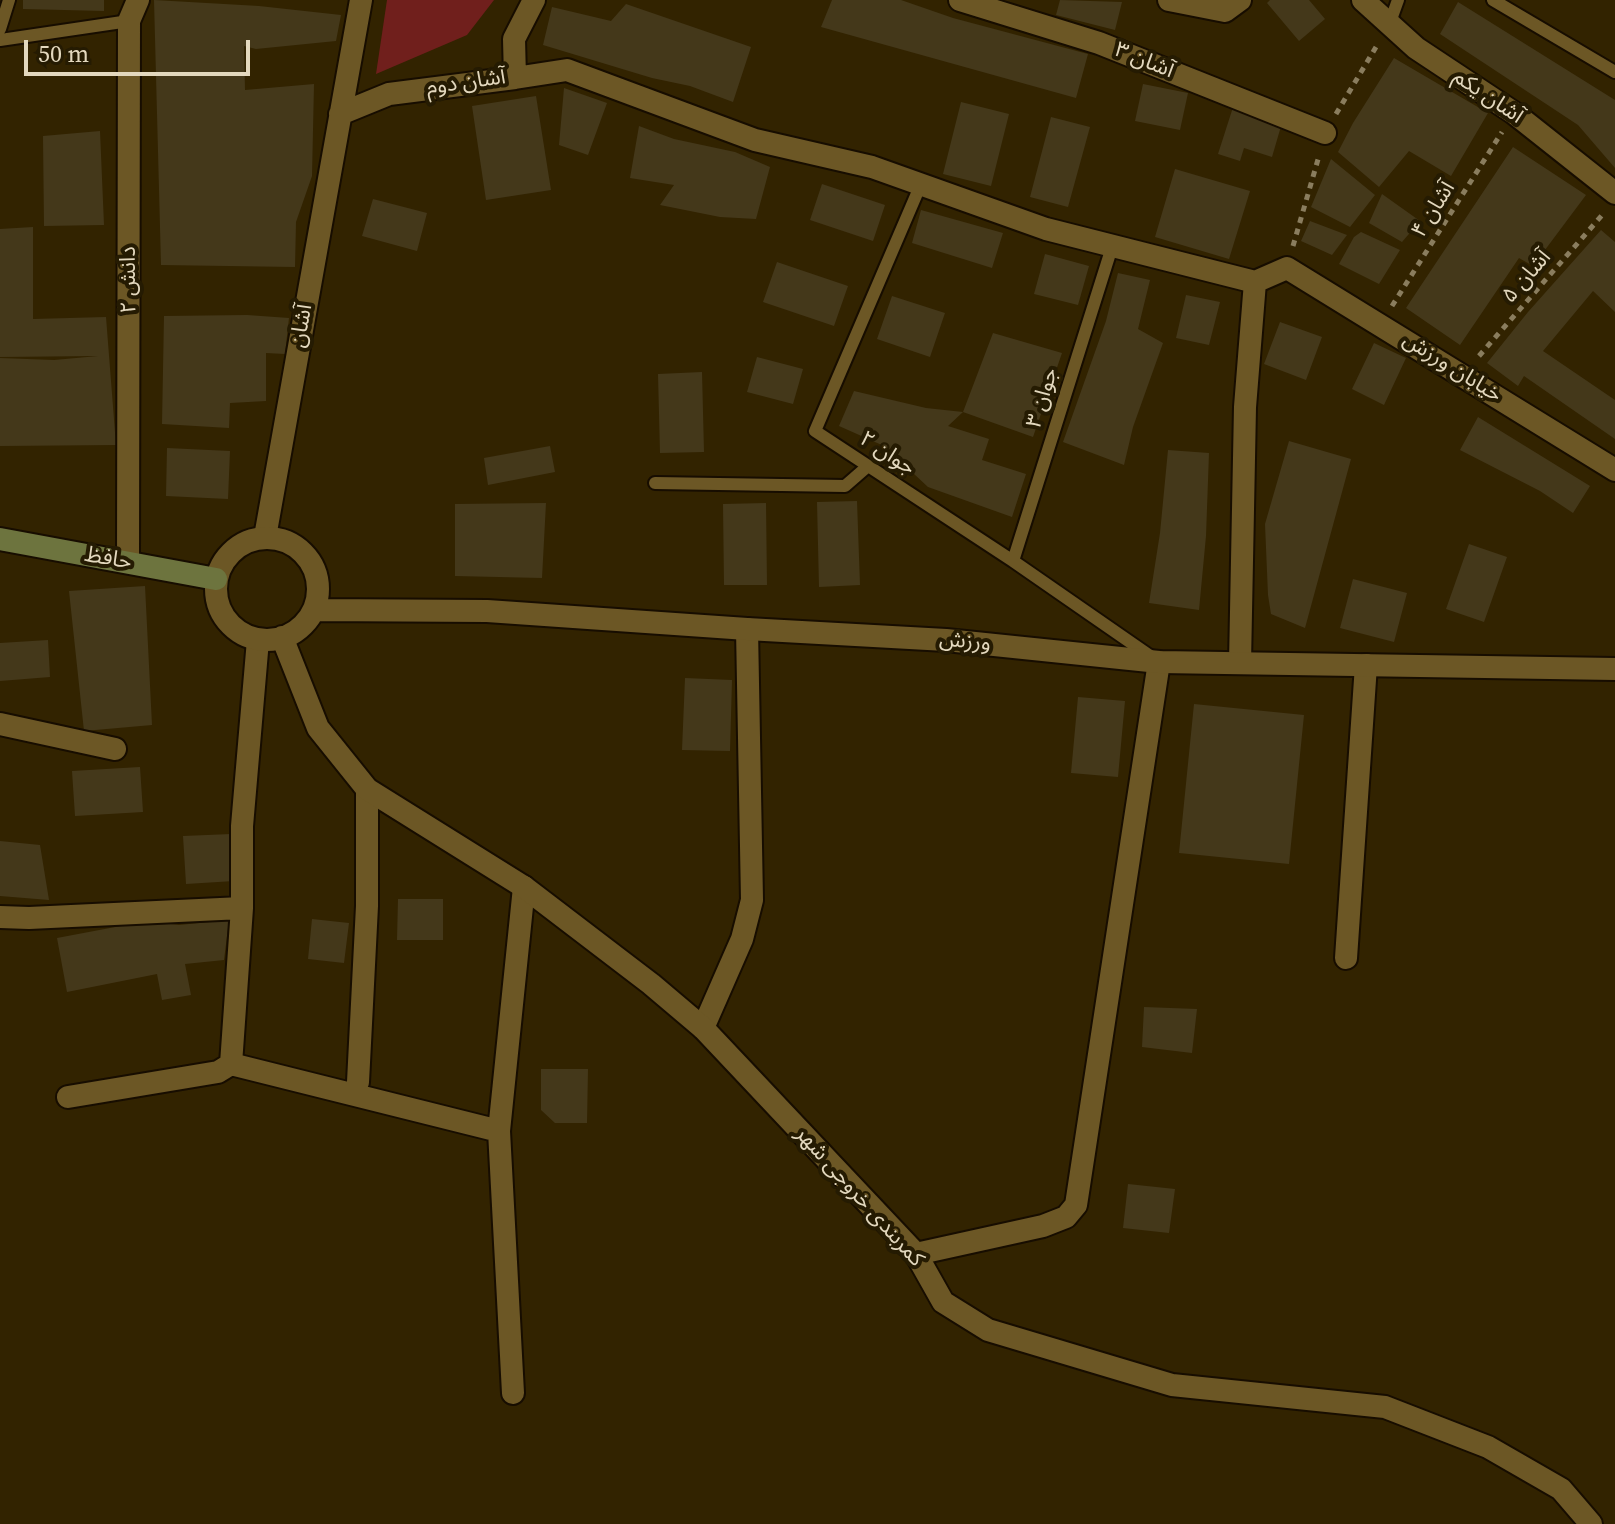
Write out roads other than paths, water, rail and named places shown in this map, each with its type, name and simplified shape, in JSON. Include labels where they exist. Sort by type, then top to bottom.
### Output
[{"type":"main road","name":"حافظ","points":[[0,539],[216,579]]},
{"type":"street","name":"آشان دوم","points":[[340,114],[389,94],[515,78],[514,39],[534,0]]},
{"type":"street","name":"آشان ۳","points":[[960,0],[1099,43],[1325,133]]},
{"type":"street","points":[[1169,0],[1225,11],[1240,0]]},
{"type":"street","name":"آشان یکم","points":[[1363,0],[1416,48],[1514,113],[1610,202]]},
{"type":"street","name":"آشان","points":[[265,537],[357,1]]},
{"type":"street","name":"دانش ۲","points":[[128,562],[134,10]]},
{"type":"street","points":[[515,78],[567,70],[755,140],[872,167],[1046,229],[1255,282],[1245,407],[1240,663]]},
{"type":"street","name":"خیابان ورزش","points":[[1255,282],[1287,268],[1615,470]]},
{"type":"street","points":[[265,537],[290,543],[310,560],[317,575],[318,593],[314,610],[304,625],[291,635],[258,640],[243,635],[229,625],[217,603],[216,579],[222,563],[232,550],[247,541],[265,537]]},
{"type":"street","name":"ورزش","points":[[314,610],[487,611],[946,640],[1159,662],[1615,669]]},
{"type":"street","points":[[703,1028],[742,939],[752,900],[747,629]]},
{"type":"street","name":"کمربندی خروجی شهر","points":[[282,637],[318,728],[367,789],[524,887],[703,1028],[916,1254],[943,1302],[988,1330],[1172,1385],[1385,1407],[1488,1447],[1525,1468],[1561,1489],[1591,1524]]},
{"type":"street","points":[[231,1064],[242,908],[242,826],[258,640]]},
{"type":"street","points":[[916,1254],[1043,1226],[1066,1217],[1076,1205],[1159,662]]},
{"type":"street","points":[[1346,958],[1366,665]]},
{"type":"street","points":[[0,724],[115,749]]},
{"type":"street","points":[[358,1082],[367,906],[367,789]]},
{"type":"street","points":[[513,1393],[499,1131],[524,887]]},
{"type":"street","points":[[0,917],[242,908]]},
{"type":"street","points":[[68,1097],[218,1072],[231,1064],[499,1131]]},
{"type":"lane","points":[[0,29],[9,0]]},
{"type":"lane","points":[[1389,25],[1398,0]]},
{"type":"lane","points":[[1493,0],[1615,72]]},
{"type":"lane","points":[[0,40],[134,10]]},
{"type":"lane","name":"جوان ۲","points":[[921,184],[815,431],[1013,561],[1159,662]]},
{"type":"lane","name":"جوان ۳","points":[[1013,561],[1112,247]]},
{"type":"lane","points":[[655,483],[845,486],[868,466]]}]
